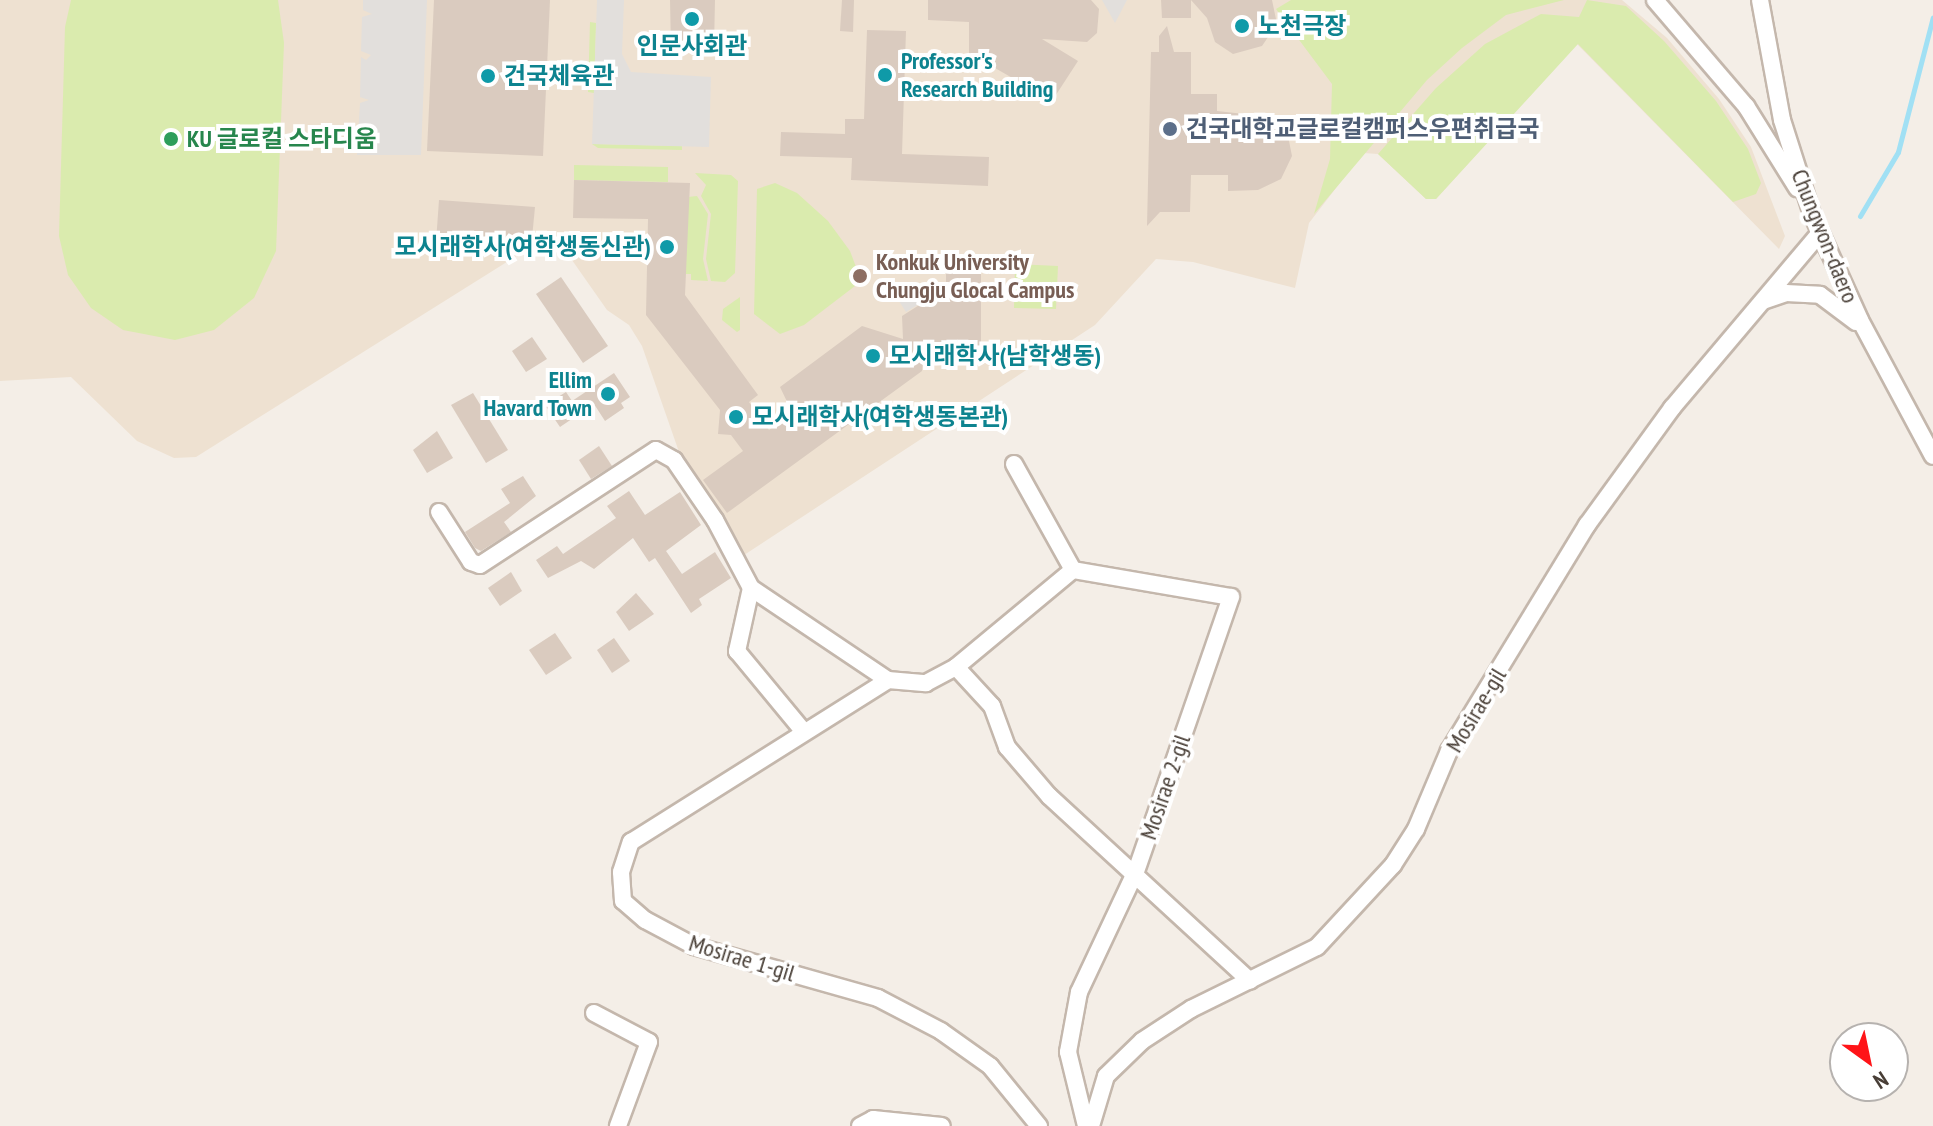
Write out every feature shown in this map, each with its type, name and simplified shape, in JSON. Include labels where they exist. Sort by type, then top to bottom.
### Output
[{"type":"street","points":[[1655,0],[1746,106],[1812,214]]},
{"type":"street","name":"Chungwon-daero","points":[[1760,0],[1782,120],[1812,214],[1868,336],[1933,456]]},
{"type":"street","name":"Mosirae-gil","points":[[1088,1126],[1106,1076],[1142,1041],[1191,1009],[1317,947],[1393,865],[1416,829],[1449,751],[1587,525],[1750,313],[1820,233]]},
{"type":"street","points":[[1750,313],[1777,294],[1809,293],[1834,301],[1868,336]]},
{"type":"street","points":[[439,512],[471,562],[480,565],[656,450],[674,460],[715,520],[751,588],[888,680],[926,683],[956,667],[1073,570],[1014,464]]},
{"type":"street","name":"Mosirae 2-gil","points":[[1073,570],[1231,597],[1136,871],[1079,992],[1068,1052],[1088,1126]]},
{"type":"street","points":[[751,588],[737,651],[804,732]]},
{"type":"street","points":[[956,667],[992,706],[1007,747],[1049,796],[1136,871],[1250,981]]},
{"type":"street","name":"Mosirae 1-gil","points":[[888,680],[631,842],[621,872],[623,901],[694,946],[766,970],[834,983],[941,1031],[990,1066],[1039,1126]]},
{"type":"street","points":[[594,1013],[649,1042],[618,1126]]},
{"type":"street","points":[[860,1126],[873,1119],[942,1126]]},
{"type":"shaded area","name":"Konkuk University Chungju Glocal Campus","points":[[0,0],[1622,0],[1667,38],[1719,99],[1751,147],[1785,236],[1779,249],[1577,44],[1436,199],[1426,199],[1378,154],[1363,153],[1309,223],[1295,288],[1193,262],[1156,259],[1095,325],[741,557],[686,472],[642,346],[629,325],[607,310],[553,233],[196,457],[174,458],[137,441],[71,377],[0,381]]},
{"type":"shaded area","points":[[363,0],[427,0],[421,155],[357,155],[360,103],[369,100],[360,97],[361,57],[366,60],[371,55],[361,51],[362,17],[372,14],[363,10]]},
{"type":"shaded area","points":[[597,0],[624,0],[622,54],[631,72],[711,77],[709,147],[592,144]]},
{"type":"shaded area","points":[[1102,0],[1127,0],[1115,23]]},
{"type":"shaded area","points":[[930,282],[937,293],[906,312],[899,301]]},
{"type":"green space","name":"KU 글로컬 스타디움","points":[[71,0],[278,0],[284,43],[276,251],[254,298],[214,330],[175,340],[123,330],[91,308],[68,275],[59,236],[65,27]]},
{"type":"green space","points":[[1291,0],[1564,0],[1506,15],[1462,48],[1427,80],[1314,214],[1330,159],[1332,84],[1276,9]]},
{"type":"green space","points":[[1587,0],[1626,6],[1664,41],[1716,101],[1748,149],[1761,183],[1756,194],[1733,202],[1578,44],[1436,199],[1426,199],[1378,154],[1436,88],[1485,44],[1541,14],[1579,17]]},
{"type":"green space","points":[[590,22],[596,23],[594,93],[588,92]]},
{"type":"green space","points":[[592,144],[682,146],[682,150],[598,148]]},
{"type":"green space","points":[[574,165],[668,167],[668,182],[574,180]]},
{"type":"green space","points":[[695,173],[731,175],[738,181],[735,273],[725,282],[711,281],[706,259],[711,214],[701,196],[706,185]]},
{"type":"green space","points":[[775,183],[797,193],[828,221],[850,251],[859,275],[855,286],[804,325],[780,334],[754,314],[757,189]]},
{"type":"green space","points":[[697,196],[708,214],[703,259],[708,281],[691,280],[691,274],[685,274],[688,197]]},
{"type":"green space","points":[[1015,264],[1058,266],[1056,309],[1014,308]]},
{"type":"green space","points":[[740,297],[740,330],[737,332],[722,320],[723,309]]},
{"type":"building","name":"건국체육관","points":[[434,0],[550,0],[543,156],[427,151]]},
{"type":"building","name":"인문사회관","points":[[670,0],[715,0],[714,46],[671,48]]},
{"type":"building","points":[[842,0],[854,0],[853,32],[840,31]]},
{"type":"building","points":[[928,0],[1091,0],[1099,9],[1097,33],[1087,42],[1042,39],[1078,61],[1052,101],[969,53],[969,22],[928,20]]},
{"type":"building","points":[[1161,0],[1191,0],[1191,18],[1162,18]]},
{"type":"building","name":"노천극장","points":[[1191,0],[1272,0],[1277,24],[1262,46],[1233,54],[1215,42],[1207,18]]},
{"type":"building","points":[[1167,26],[1174,52],[1191,52],[1191,94],[1217,94],[1217,111],[1273,117],[1287,131],[1292,156],[1281,179],[1258,190],[1228,191],[1228,175],[1191,175],[1190,212],[1160,212],[1147,226],[1151,52],[1159,52],[1159,36]]},
{"type":"building","name":"Professor's Research Building","points":[[867,30],[906,31],[902,154],[989,157],[988,186],[851,180],[852,158],[780,156],[781,132],[845,134],[845,119],[864,119]]},
{"type":"building","points":[[574,180],[690,183],[685,295],[758,395],[749,402],[769,430],[792,412],[780,387],[862,326],[903,339],[902,316],[946,288],[946,265],[981,268],[981,355],[949,353],[943,345],[923,357],[922,371],[727,513],[703,480],[743,451],[731,435],[718,434],[720,410],[646,315],[648,219],[573,218]]},
{"type":"building","points":[[439,200],[535,207],[532,238],[514,249],[436,242]]},
{"type":"building","points":[[561,277],[608,346],[583,363],[536,294]]},
{"type":"building","points":[[532,337],[547,359],[526,372],[512,351]]},
{"type":"building","points":[[614,373],[630,397],[621,403],[624,408],[605,421],[594,404],[560,427],[545,405],[566,392],[572,401]]},
{"type":"building","points":[[473,393],[508,450],[486,463],[451,405]]},
{"type":"building","points":[[437,431],[453,458],[427,473],[413,450]]},
{"type":"building","points":[[599,446],[612,466],[591,479],[579,460]]},
{"type":"building","points":[[523,476],[536,496],[504,522],[511,532],[481,551],[475,548],[465,532],[510,503],[501,489]]},
{"type":"building","points":[[629,491],[645,515],[680,492],[701,525],[666,551],[682,574],[715,552],[731,578],[699,599],[702,605],[691,613],[655,558],[649,562],[633,538],[594,569],[581,561],[548,578],[536,560],[557,546],[563,554],[616,518],[607,506]]},
{"type":"building","points":[[511,572],[522,591],[500,606],[488,588]]},
{"type":"building","points":[[636,593],[654,614],[629,631],[616,612]]},
{"type":"building","points":[[555,633],[572,658],[546,675],[529,650]]},
{"type":"building","points":[[614,638],[630,661],[612,673],[597,650]]},
{"type":"waterway","points":[[1860,216],[1898,152],[1933,17]]},
{"type":"place","name":"인문사회관","points":[[692,19]]},
{"type":"place","name":"노천극장","points":[[1242,26]]},
{"type":"place","name":"Professor's Research Building","points":[[885,75]]},
{"type":"place","name":"건국체육관","points":[[488,76]]},
{"type":"place","name":"건국대학교글로컬캠퍼스우편취급국","points":[[1170,129]]},
{"type":"place","name":"KU 글로컬 스타디움","points":[[171,139]]},
{"type":"place","name":"모시래학사(여학생동신관)","points":[[667,247]]},
{"type":"place","name":"Konkuk University Chungju Glocal Campus","points":[[860,276]]},
{"type":"place","name":"모시래학사(남학생동)","points":[[873,356]]},
{"type":"place","name":"Ellim Havard Town","points":[[608,394]]},
{"type":"place","name":"모시래학사(여학생동본관)","points":[[736,417]]}]
